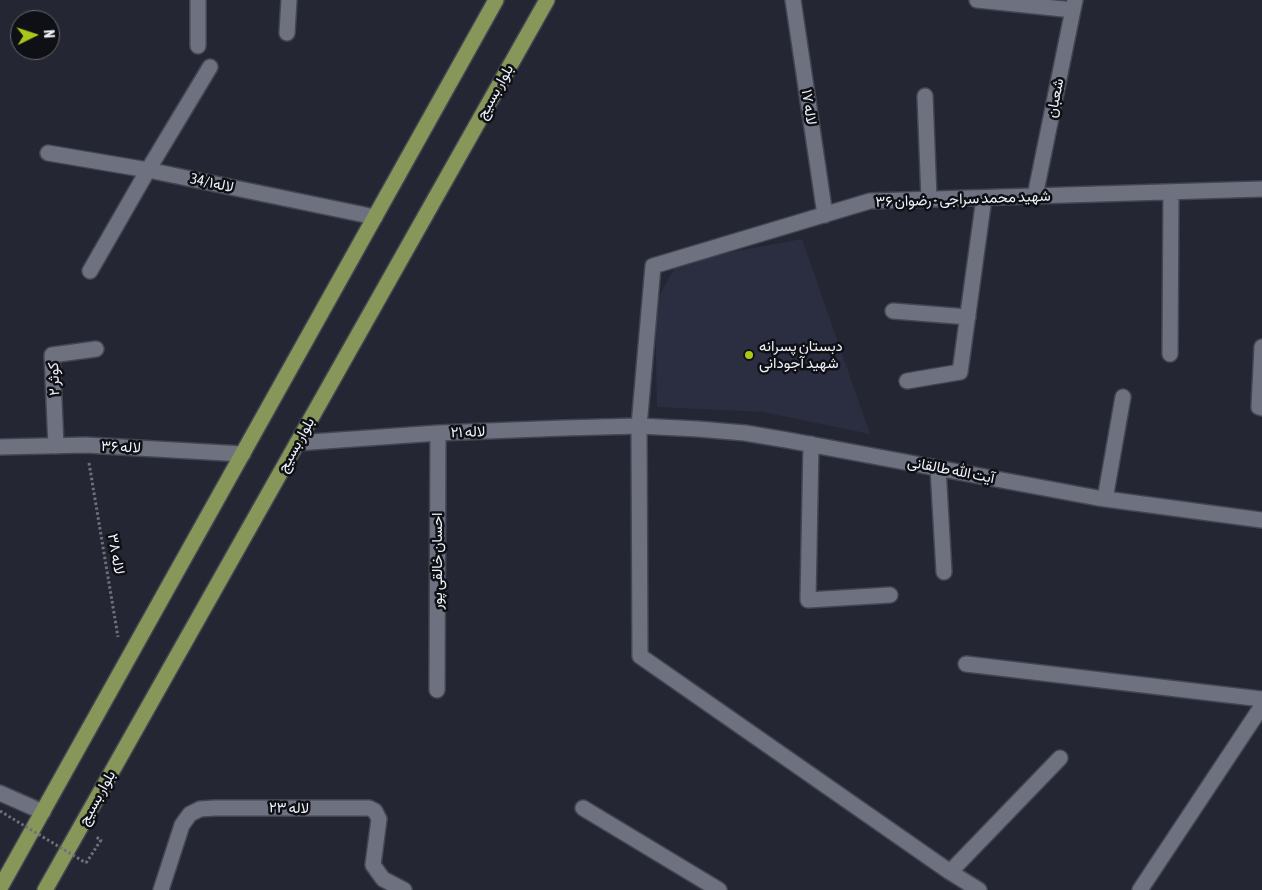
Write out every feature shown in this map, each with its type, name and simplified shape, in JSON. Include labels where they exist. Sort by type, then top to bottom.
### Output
[{"type":"main road","points":[[0,888],[496,0]]},
{"type":"main road","name":"بلوار بسیج","points":[[45,890],[547,0]]},
{"type":"street","points":[[198,0],[198,46]]},
{"type":"street","points":[[288,33],[289,0]]},
{"type":"street","name":"لاله ۱۷","points":[[793,0],[825,215]]},
{"type":"street","points":[[977,0],[1074,5]]},
{"type":"street","name":"شعبان","points":[[1035,196],[1074,5]]},
{"type":"street","points":[[90,271],[210,67]]},
{"type":"street","points":[[925,96],[929,199]]},
{"type":"street","name":"لاله34/۱","points":[[48,153],[148,170],[375,217]]},
{"type":"street","name":"شهید محمد سراجی - رضوان ۳۶","points":[[639,426],[653,266],[870,202],[1262,189]]},
{"type":"street","points":[[1170,354],[1171,192]]},
{"type":"street","points":[[906,381],[960,372],[984,198]]},
{"type":"street","points":[[893,311],[968,316]]},
{"type":"street","points":[[1262,347],[1259,407],[1262,408]]},
{"type":"street","name":"کوثر ۲","points":[[56,446],[52,355],[96,349]]},
{"type":"street","points":[[1105,499],[1123,396]]},
{"type":"street","points":[[639,426],[640,656],[950,872],[979,890]]},
{"type":"street","name":"لاله ۲۱","points":[[297,443],[438,433],[639,426]]},
{"type":"street","name":"آیت الله طالقانی","points":[[639,426],[745,433],[1105,499],[1262,520]]},
{"type":"street","name":"احسان خالقی پور","points":[[437,690],[438,433]]},
{"type":"street","points":[[811,444],[808,600],[890,594]]},
{"type":"street","name":"لاله ۳۶","points":[[0,447],[86,445],[243,454]]},
{"type":"street","points":[[938,468],[944,572]]},
{"type":"street","points":[[966,664],[1262,699]]},
{"type":"street","points":[[1140,890],[1262,706]]},
{"type":"street","points":[[950,872],[1060,758]]},
{"type":"street","points":[[0,793],[43,812]]},
{"type":"street","name":"لاله ۲۳","points":[[162,890],[182,825],[190,814],[200,809],[215,808],[368,808],[375,811],[379,819],[373,865],[383,879],[404,890]]},
{"type":"street","points":[[583,808],[719,890]]},
{"type":"path","name":"لاله ۳۸","points":[[86,445],[123,667]]},
{"type":"path","points":[[0,811],[86,864],[101,840]]},
{"type":"shaded area","name":"دبستان پسرانه شهید آجودانی","points":[[802,239],[870,434],[763,412],[657,407],[655,303],[678,262]]},
{"type":"place","name":"دبستان پسرانه شهید آجودانی","points":[[749,355]]}]
